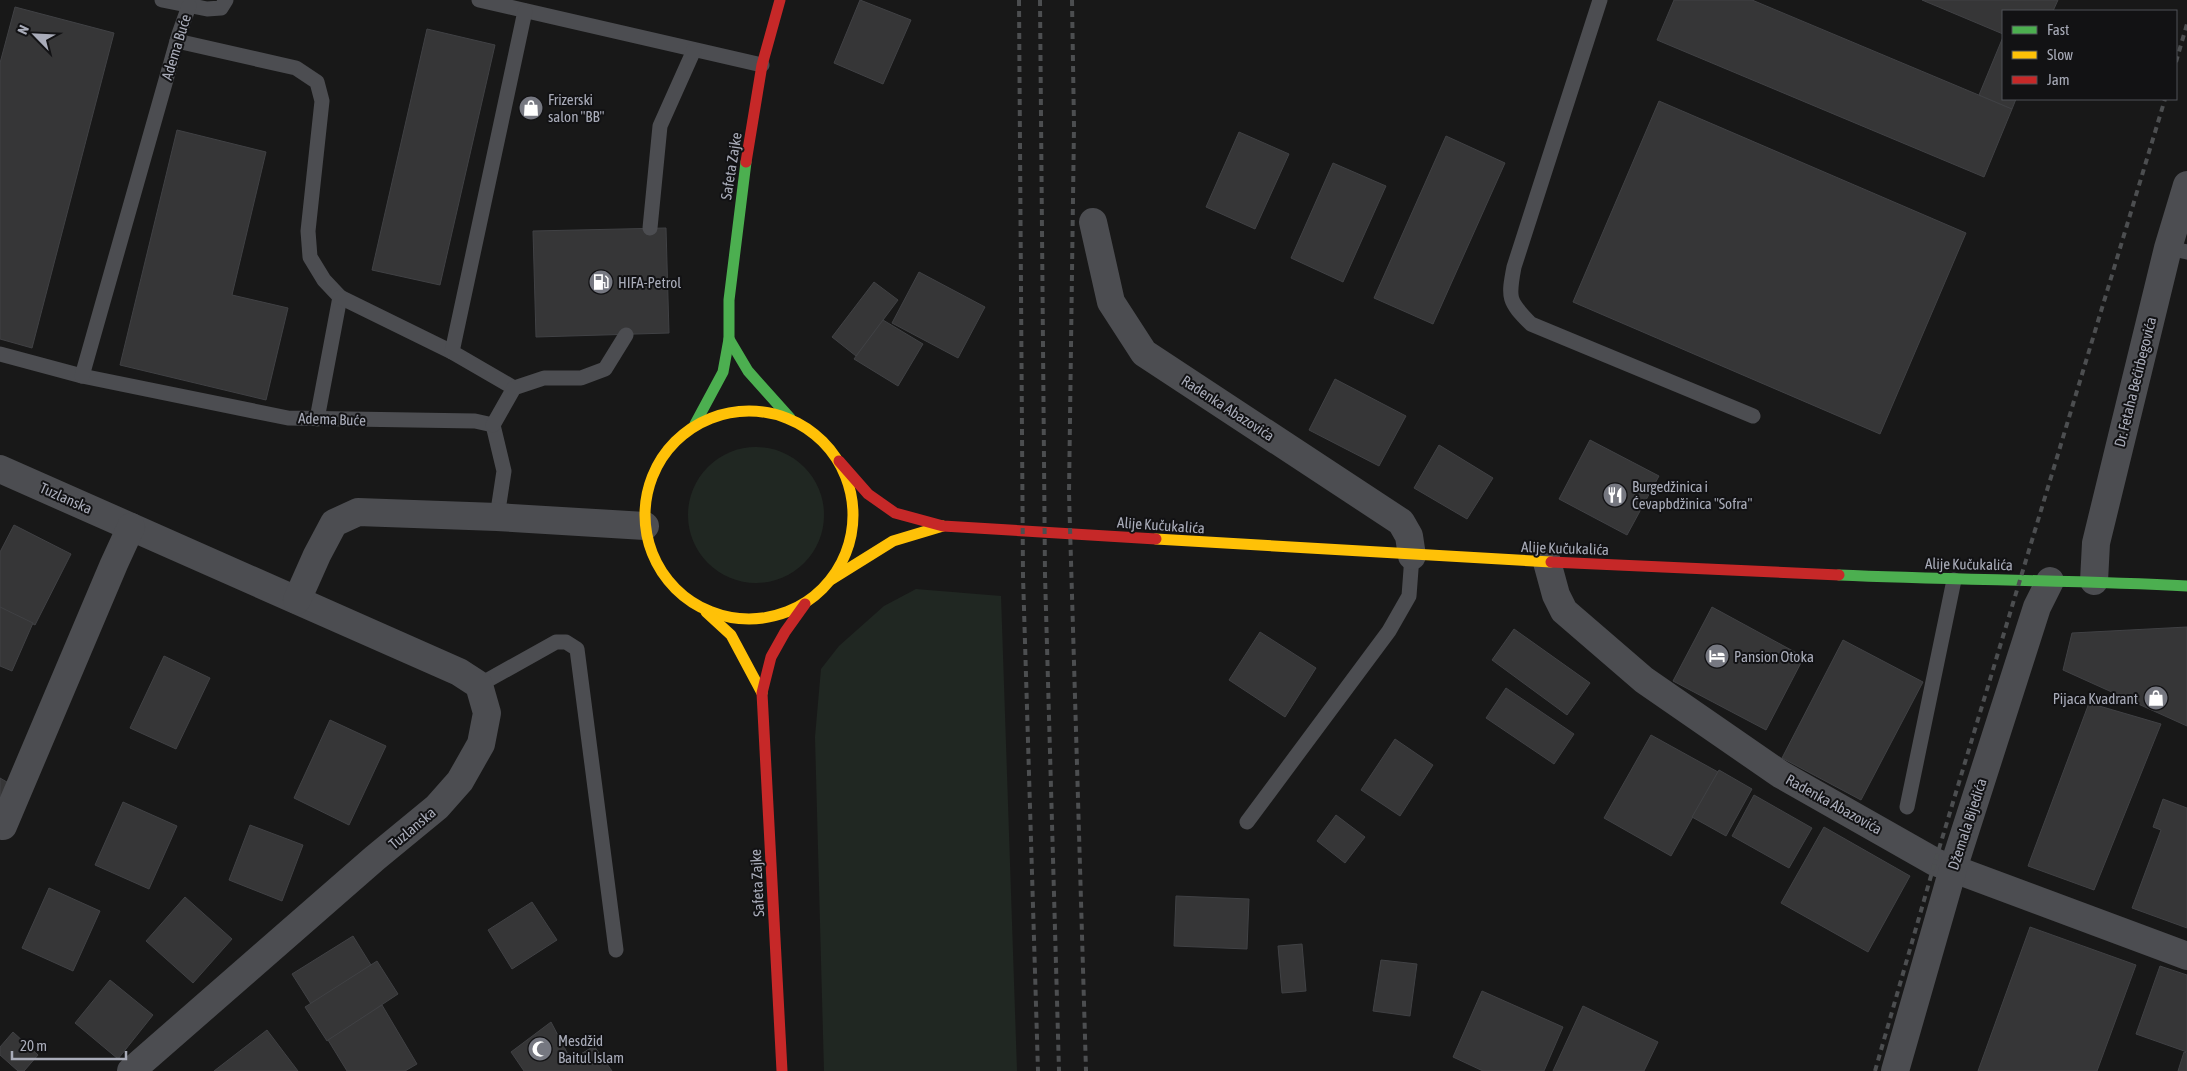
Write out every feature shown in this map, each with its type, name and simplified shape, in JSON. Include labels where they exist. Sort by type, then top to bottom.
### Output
[{"type":"main road","name":"Safeta Zajke","points":[[695,424],[723,372],[729,339],[729,300],[740,203],[762,65],[780,0]]},
{"type":"main road","points":[[729,339],[748,371],[790,418]]},
{"type":"main road","points":[[790,418],[759,410],[726,413],[695,424],[672,444],[655,468],[646,496],[645,526],[655,560],[675,589],[703,609],[738,619],[772,617],[805,604],[831,580],[846,552],[853,522],[851,490],[839,461]]},
{"type":"main road","name":"Alije Kučukalića","points":[[790,418],[818,436],[868,494],[895,513],[943,526],[1412,556],[1954,580],[2094,581],[2187,586]]},
{"type":"main road","name":"Alije Kučukalića","points":[[831,580],[893,541],[943,526]]},
{"type":"main road","name":"Safeta Zajke","points":[[782,1071],[762,693],[771,657],[785,632],[805,604]]},
{"type":"main road","name":"Safeta Zajke","points":[[703,609],[731,635],[762,693]]},
{"type":"street","name":"Dr. Fetaha Bećirbegovića","points":[[2094,581],[2096,543],[2178,250],[2187,185]]},
{"type":"street","name":"Radenka Abazovića","points":[[1093,222],[1111,302],[1144,353],[1401,522],[1409,536],[1412,556]]},
{"type":"street","name":"Tuzlanska","points":[[0,469],[458,672],[479,685],[487,714],[481,744],[460,781],[437,807],[375,858],[131,1071]]},
{"type":"street","points":[[297,600],[316,555],[334,523],[358,512],[497,517],[645,526]]},
{"type":"street","points":[[3,826],[131,527]]},
{"type":"street","name":"Radenka Abazovića","points":[[1547,562],[1556,595],[1564,611],[1644,680],[1780,774],[1935,862],[2187,956]]},
{"type":"street","name":"Džemala Bijedića","points":[[1895,1071],[1953,869],[2037,607],[2050,581]]},
{"type":"lane","name":"Adema Buće","points":[[162,0],[207,9],[221,8],[226,0]]},
{"type":"lane","points":[[479,0],[762,65]]},
{"type":"lane","points":[[1600,0],[1514,267],[1509,293],[1516,309],[1531,324],[1753,416]]},
{"type":"lane","name":"Adema Buće","points":[[82,376],[177,41],[189,6]]},
{"type":"lane","points":[[452,352],[525,10]]},
{"type":"lane","points":[[177,41],[296,68],[317,82],[322,101],[308,231],[310,257],[324,280],[340,297],[452,352],[514,388]]},
{"type":"lane","points":[[650,228],[660,126],[694,50]]},
{"type":"lane","points":[[317,419],[340,297]]},
{"type":"lane","points":[[497,517],[504,471],[493,425],[514,388],[544,378],[581,378],[605,369],[626,335]]},
{"type":"lane","name":"Adema Buće","points":[[0,354],[82,376],[288,418],[474,421],[493,425]]},
{"type":"lane","points":[[1247,822],[1389,631],[1409,596],[1412,556]]},
{"type":"lane","points":[[1907,807],[1954,580]]},
{"type":"lane","points":[[479,685],[556,642],[566,642],[577,649],[616,950]]},
{"type":"shaded area","points":[[756,447],[782,453],[804,467],[818,489],[824,515],[818,541],[804,563],[782,577],[756,583],[730,577],[708,563],[694,541],[688,515],[694,489],[708,467],[730,453]]},
{"type":"shaded area","points":[[916,589],[1001,596],[1017,1071],[824,1071],[815,737],[821,669],[839,646],[884,606]]},
{"type":"building","points":[[860,0],[911,20],[883,84],[834,63]]},
{"type":"building","points":[[1674,0],[1752,0],[2012,109],[1984,177],[1657,40]]},
{"type":"building","points":[[1922,0],[2058,0],[2053,10],[2002,10],[2002,34]]},
{"type":"building","points":[[15,7],[114,33],[32,348],[0,339],[0,63]]},
{"type":"building","points":[[427,29],[495,45],[440,285],[372,270]]},
{"type":"building","points":[[2002,39],[2002,100],[2016,100],[2012,109],[1979,95]]},
{"type":"building","points":[[1659,101],[1966,233],[1880,434],[1573,302]]},
{"type":"building","points":[[177,130],[266,152],[232,295],[288,308],[266,400],[120,365]]},
{"type":"building","points":[[1239,132],[1289,154],[1255,229],[1206,207]]},
{"type":"building","points":[[1446,136],[1505,163],[1433,324],[1374,298]]},
{"type":"building","points":[[1333,163],[1386,186],[1343,282],[1291,258]]},
{"type":"building","name":"HIFA-Petrol","points":[[666,228],[669,333],[536,337],[533,231]]},
{"type":"building","points":[[919,272],[985,307],[958,358],[892,323]]},
{"type":"building","points":[[874,282],[898,300],[856,356],[832,337]]},
{"type":"building","points":[[883,320],[923,344],[898,386],[854,359]]},
{"type":"building","points":[[1335,379],[1406,416],[1379,466],[1309,430]]},
{"type":"building","points":[[1590,440],[1659,476],[1627,535],[1559,499]]},
{"type":"building","points":[[1439,445],[1493,478],[1467,519],[1414,488]]},
{"type":"building","points":[[14,525],[71,554],[35,625],[0,607],[0,552]]},
{"type":"building","points":[[0,607],[33,623],[12,671],[0,666]]},
{"type":"building","points":[[1712,607],[1804,657],[1766,730],[1673,681]]},
{"type":"building","name":"Pijaca Kvadrant","points":[[2187,627],[2187,726],[2063,670],[2072,633]]},
{"type":"building","points":[[1514,629],[1590,683],[1567,715],[1492,660]]},
{"type":"building","points":[[1260,632],[1316,668],[1285,717],[1229,680]]},
{"type":"building","points":[[1843,640],[1923,682],[1861,800],[1782,758]]},
{"type":"building","points":[[164,656],[210,678],[176,749],[130,728]]},
{"type":"building","points":[[1506,688],[1574,734],[1554,764],[1486,718]]},
{"type":"building","points":[[2089,703],[2161,724],[2094,890],[2028,866]]},
{"type":"building","points":[[330,720],[386,746],[349,825],[294,798]]},
{"type":"building","points":[[1651,735],[1718,772],[1671,856],[1604,818]]},
{"type":"building","points":[[1395,739],[1433,765],[1400,816],[1361,790]]},
{"type":"building","points":[[1719,770],[1752,789],[1726,836],[1692,817]]},
{"type":"building","points":[[0,778],[12,785],[0,808]]},
{"type":"building","points":[[1754,795],[1812,828],[1789,868],[1732,836]]},
{"type":"building","points":[[2163,799],[2187,808],[2187,928],[2132,908],[2161,830],[2153,827]]},
{"type":"building","points":[[123,802],[177,826],[149,889],[95,865]]},
{"type":"building","points":[[1336,815],[1365,837],[1345,863],[1317,841]]},
{"type":"building","points":[[250,825],[303,845],[282,901],[229,880]]},
{"type":"building","points":[[1824,827],[1910,876],[1868,952],[1781,903]]},
{"type":"building","points":[[49,888],[100,911],[73,971],[22,948]]},
{"type":"building","points":[[1176,896],[1249,899],[1247,949],[1174,946]]},
{"type":"building","points":[[185,897],[232,939],[193,983],[146,941]]},
{"type":"building","points":[[532,902],[557,940],[512,969],[488,930]]},
{"type":"building","points":[[2030,927],[2136,965],[2097,1071],[1978,1071]]},
{"type":"building","points":[[353,936],[371,965],[311,1004],[292,974]]},
{"type":"building","points":[[1302,944],[1306,991],[1282,993],[1278,946]]},
{"type":"building","points":[[1381,960],[1417,964],[1410,1016],[1373,1011]]},
{"type":"building","points":[[377,961],[398,994],[327,1041],[305,1007]]},
{"type":"building","points":[[2160,966],[2187,975],[2187,1052],[2136,1034]]},
{"type":"building","points":[[110,980],[153,1015],[118,1059],[75,1023]]},
{"type":"building","points":[[1482,991],[1563,1027],[1544,1071],[1483,1071],[1453,1057]]},
{"type":"building","points":[[382,1005],[417,1064],[405,1071],[347,1071],[328,1040]]},
{"type":"building","points":[[1583,1006],[1658,1042],[1644,1071],[1553,1071]]},
{"type":"building","name":"Mesdžid Baitul Islam","points":[[551,1022],[571,1060],[594,1046],[612,1071],[524,1071],[511,1052]]},
{"type":"building","points":[[267,1030],[298,1071],[214,1071]]},
{"type":"building","points":[[13,1032],[38,1055],[24,1071],[18,1071],[0,1055],[0,1047]]},
{"type":"building","points":[[2184,1052],[2187,1053],[2187,1071],[2178,1071]]},
{"type":"railway","points":[[1019,0],[1023,576],[1038,1071]]},
{"type":"railway","points":[[1040,0],[1045,575],[1059,1071]]},
{"type":"railway","points":[[1072,0],[1074,126],[1069,493],[1086,1071]]},
{"type":"railway","points":[[2177,59],[2187,24]]},
{"type":"railway","points":[[1875,1071],[1935,862],[2165,100]]},
{"type":"traffic: fast","points":[[695,424],[723,372],[729,339],[729,300],[746,162]]},
{"type":"traffic: fast","points":[[729,339],[748,371],[790,418]]},
{"type":"traffic: fast","points":[[1839,575],[2187,586]]},
{"type":"traffic: slow","points":[[749,411],[769,413],[798,423],[815,435],[829,449],[845,475],[851,495],[853,515],[851,535],[841,564],[829,581],[815,595],[789,611],[769,617],[749,619],[729,617],[700,607],[683,595],[669,581],[653,555],[647,535],[645,515],[647,495],[657,466],[669,449],[683,435],[709,419],[729,413],[749,411]]},
{"type":"traffic: slow","points":[[832,579],[893,541],[943,526]]},
{"type":"traffic: slow","points":[[1156,539],[1551,562]]},
{"type":"traffic: slow","points":[[706,612],[731,635],[762,693]]},
{"type":"traffic: jam","points":[[746,162],[762,65],[780,0]]},
{"type":"traffic: jam","points":[[839,461],[868,494],[895,513],[943,526],[1156,539]]},
{"type":"traffic: jam","points":[[1551,562],[1839,575]]},
{"type":"traffic: jam","points":[[782,1071],[762,693],[771,657],[785,632],[805,604]]},
{"type":"place","name":"Frizerski salon \"BB\"","points":[[531,108]]},
{"type":"place","name":"HIFA-Petrol","points":[[601,282]]},
{"type":"place","name":"Burgedžinica i Ćevapbdžinica \"Sofra\"","points":[[1615,495]]},
{"type":"place","name":"Pansion Otoka","points":[[1717,656]]},
{"type":"place","name":"Pijaca Kvadrant","points":[[2156,698]]},
{"type":"place","name":"Mesdžid Baitul Islam","points":[[540,1049]]}]
